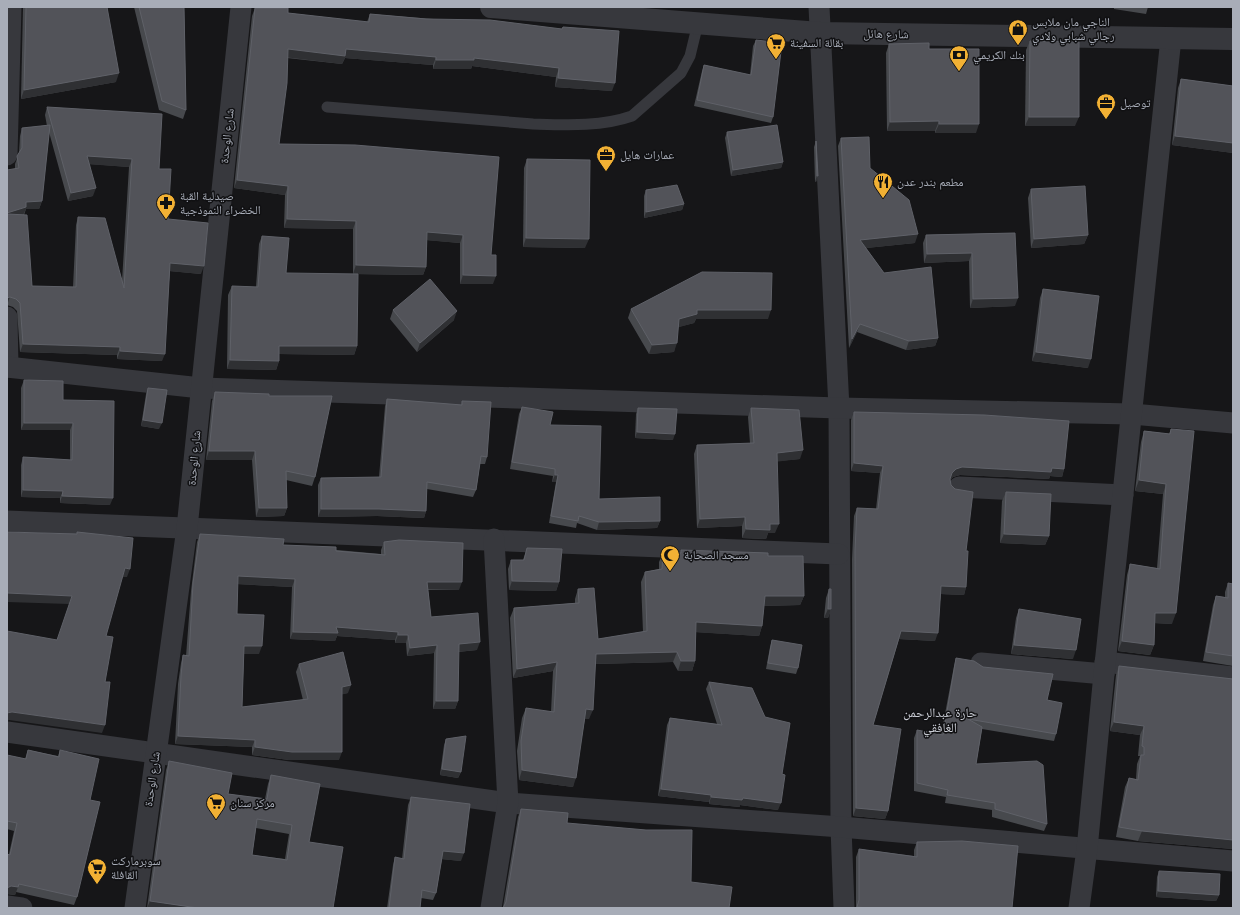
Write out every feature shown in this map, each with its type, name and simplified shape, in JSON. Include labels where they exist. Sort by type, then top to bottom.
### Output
[{"type":"street","points":[[7,155],[11,7]]},
{"type":"street","name":"شارع الوحدة","points":[[134,908],[187,528],[200,388],[241,7]]},
{"type":"street","name":"شارع هائل","points":[[491,7],[820,32],[1233,39]]},
{"type":"street","points":[[819,7],[839,408],[841,827],[844,908]]},
{"type":"street","points":[[1079,908],[1087,849],[1104,668],[1171,38]]},
{"type":"street","points":[[7,317],[7,367],[200,388],[839,408],[1132,414],[1233,424]]},
{"type":"street","points":[[959,487],[1123,495]]},
{"type":"street","points":[[7,521],[494,539],[839,554]]},
{"type":"street","points":[[491,908],[508,803],[494,539]]},
{"type":"street","points":[[980,663],[1104,668],[1233,676]]},
{"type":"street","points":[[7,732],[508,803],[841,827],[1233,862]]},
{"type":"street","points":[[7,906],[22,908]]},
{"type":"lane","points":[[327,107],[533,124],[566,125],[622,120],[632,116],[666,88],[680,74],[690,56],[698,23]]},
{"type":"building","points":[[26,7],[107,7],[119,73],[24,90]]},
{"type":"building","points":[[139,7],[184,7],[186,110],[162,101]]},
{"type":"building","points":[[255,8],[288,8],[288,13],[369,22],[370,14],[426,19],[490,20],[562,29],[563,27],[619,31],[615,83],[558,78],[559,68],[474,58],[474,60],[436,60],[436,57],[346,49],[345,56],[288,49],[287,83],[279,144],[355,145],[499,157],[491,255],[496,255],[496,276],[463,275],[463,235],[427,232],[426,267],[356,265],[356,221],[287,219],[288,186],[237,180]]},
{"type":"building","points":[[756,40],[782,43],[773,117],[697,100],[704,65],[751,75]]},
{"type":"building","points":[[1030,41],[1079,42],[1079,117],[1029,117]]},
{"type":"building","points":[[929,43],[929,49],[979,49],[979,124],[939,124],[939,121],[890,122],[889,44]]},
{"type":"building","points":[[1181,79],[1233,86],[1233,143],[1175,136]]},
{"type":"building","points":[[47,107],[162,114],[159,169],[171,169],[168,219],[208,223],[204,266],[170,263],[165,354],[120,351],[120,347],[23,344],[20,303],[16,299],[10,297],[7,298],[7,214],[27,215],[32,286],[76,287],[78,217],[105,218],[124,288],[132,159],[87,156],[96,188],[71,193]]},
{"type":"building","points":[[50,125],[42,201],[26,202],[26,207],[7,213],[7,170],[19,168],[17,156],[22,148],[22,128]]},
{"type":"building","points":[[777,125],[783,162],[733,170],[727,132]]},
{"type":"building","points":[[869,137],[870,168],[909,200],[918,234],[860,240],[884,273],[931,267],[938,338],[909,341],[860,324],[852,339],[841,138]]},
{"type":"building","points":[[816,141],[818,176],[817,176]]},
{"type":"building","points":[[527,159],[590,160],[589,239],[526,238]]},
{"type":"building","points":[[677,185],[684,204],[646,212],[646,190]]},
{"type":"building","points":[[1085,186],[1088,235],[1034,239],[1031,189]]},
{"type":"building","points":[[1015,233],[1018,298],[973,299],[972,253],[927,254],[926,235]]},
{"type":"building","points":[[262,236],[289,238],[286,273],[358,274],[357,346],[279,346],[279,361],[230,360],[232,286],[258,287]]},
{"type":"building","points":[[702,272],[772,273],[771,310],[697,310],[697,314],[679,319],[677,343],[652,345],[631,309]]},
{"type":"building","points":[[430,279],[457,311],[420,343],[393,310]]},
{"type":"building","points":[[1043,289],[1099,296],[1091,359],[1036,352]]},
{"type":"building","points":[[24,380],[63,381],[63,400],[114,401],[113,498],[62,496],[63,491],[23,490],[23,457],[72,460],[73,423],[24,423]]},
{"type":"building","points":[[148,388],[167,390],[162,423],[143,420]]},
{"type":"building","points":[[215,392],[269,394],[269,396],[332,396],[315,477],[286,471],[287,508],[259,508],[255,451],[209,451]]},
{"type":"building","points":[[387,399],[462,405],[462,401],[491,402],[487,457],[481,456],[476,490],[427,482],[426,511],[321,509],[321,478],[381,477]]},
{"type":"building","points":[[522,407],[553,412],[550,425],[601,426],[599,499],[660,497],[660,521],[599,522],[579,516],[578,521],[551,516],[558,475],[555,475],[555,469],[512,462]]},
{"type":"building","points":[[638,408],[677,409],[675,434],[637,432]]},
{"type":"building","points":[[751,408],[799,410],[803,450],[777,453],[779,524],[770,524],[770,530],[746,529],[745,517],[700,519],[697,445],[754,443]]},
{"type":"building","points":[[854,412],[984,415],[1069,421],[1064,469],[1052,468],[1051,472],[962,467],[956,469],[952,473],[950,479],[951,485],[955,489],[973,492],[966,551],[968,551],[966,587],[941,586],[938,633],[901,631],[873,725],[901,729],[888,811],[856,808],[855,551],[857,508],[878,509],[883,466],[854,463]]},
{"type":"building","points":[[1171,429],[1194,431],[1176,613],[1155,613],[1154,645],[1122,641],[1130,564],[1160,569],[1166,484],[1139,480],[1144,431],[1170,434]]},
{"type":"building","points":[[1006,492],[1051,494],[1049,536],[1004,534]]},
{"type":"building","points":[[7,532],[77,534],[77,532],[133,538],[130,569],[125,568],[106,636],[113,637],[105,682],[110,682],[105,725],[12,712],[7,713],[7,631],[57,640],[72,596],[7,593]]},
{"type":"building","points":[[200,534],[284,539],[283,545],[336,547],[336,551],[385,555],[384,542],[399,540],[463,543],[462,582],[427,582],[431,617],[478,613],[480,642],[459,644],[458,701],[436,701],[437,645],[410,648],[408,635],[398,635],[398,632],[336,627],[338,633],[293,632],[295,579],[238,576],[237,614],[264,615],[262,646],[244,646],[242,707],[308,699],[299,664],[343,652],[351,685],[342,687],[342,752],[292,752],[255,747],[255,740],[178,736],[183,655],[189,656],[193,583]]},
{"type":"building","points":[[527,548],[562,549],[559,582],[512,581],[511,560],[524,560]]},
{"type":"building","points":[[681,550],[768,553],[768,556],[803,556],[804,596],[765,596],[762,626],[696,622],[695,661],[681,661],[677,652],[596,654],[593,710],[586,709],[576,778],[522,770],[521,741],[526,708],[554,712],[557,662],[517,669],[514,608],[579,603],[578,589],[594,588],[598,639],[647,631],[645,572],[662,569],[663,553],[681,553]]},
{"type":"building","points":[[1228,583],[1233,584],[1233,656],[1206,652],[1216,596],[1228,598]]},
{"type":"building","points":[[829,589],[831,589],[831,609],[828,609]]},
{"type":"building","points":[[1019,609],[1081,619],[1076,650],[1014,645]]},
{"type":"building","points":[[772,640],[802,645],[798,668],[768,663]]},
{"type":"building","points":[[956,658],[974,661],[983,667],[1053,674],[1047,700],[1062,703],[1056,734],[968,719],[982,727],[976,764],[1037,761],[1043,765],[1047,824],[995,809],[995,803],[947,795],[948,790],[917,783],[917,730],[943,735]]},
{"type":"building","points":[[1119,666],[1233,679],[1233,840],[1142,831],[1119,827],[1129,778],[1138,780],[1141,755],[1144,755],[1144,747],[1142,746],[1144,726],[1114,722]]},
{"type":"building","points":[[709,682],[752,688],[765,717],[790,723],[782,774],[785,775],[781,803],[743,798],[742,800],[711,797],[711,795],[661,789],[670,718],[722,725]]},
{"type":"building","points":[[466,736],[461,772],[442,769],[446,739]]},
{"type":"building","points":[[28,750],[59,757],[60,750],[99,759],[90,800],[100,802],[77,897],[19,884],[18,887],[11,886],[7,888],[7,854],[10,855],[17,823],[7,821],[7,755],[26,759]]},
{"type":"building","points":[[169,761],[232,773],[228,794],[267,799],[271,775],[320,784],[309,842],[343,847],[333,908],[198,908],[150,901]],"holes":[[[257,819],[292,825],[287,860],[252,855]]]},
{"type":"building","points":[[411,797],[470,804],[464,853],[443,851],[436,893],[422,890],[420,908],[389,908],[395,857],[404,859]]},
{"type":"building","points":[[521,809],[568,813],[567,823],[646,830],[692,830],[691,882],[732,887],[729,908],[503,908],[506,902]]},
{"type":"building","points":[[962,841],[1018,846],[1012,908],[857,907],[859,900],[859,849],[917,857],[917,842]]},
{"type":"building","points":[[1159,871],[1220,874],[1219,895],[1158,891]]},
{"type":"place","name":"الناجي مان ملابس رجالي شبابي ولادي","points":[[1018,46]]},
{"type":"place","name":"بقالة السفينة","points":[[776,60]]},
{"type":"place","name":"بنك الكريمي","points":[[959,72]]},
{"type":"place","name":"توصيل","points":[[1106,120]]},
{"type":"place","name":"عمارات هايل","points":[[606,172]]},
{"type":"place","name":"مطعم بندر عدن","points":[[883,199]]},
{"type":"place","name":"صيدلية القبة الخضراء النموذجية","points":[[166,220]]},
{"type":"place","name":"مسجد الصحابة","points":[[670,572]]},
{"type":"place","name":"مركز سنان","points":[[216,820]]},
{"type":"place","name":"سوبرمارکت القافلة","points":[[97,885]]},
{"type":"district","name":"حارة عبدالرحمن الغافقي","points":[[940,720]]}]
